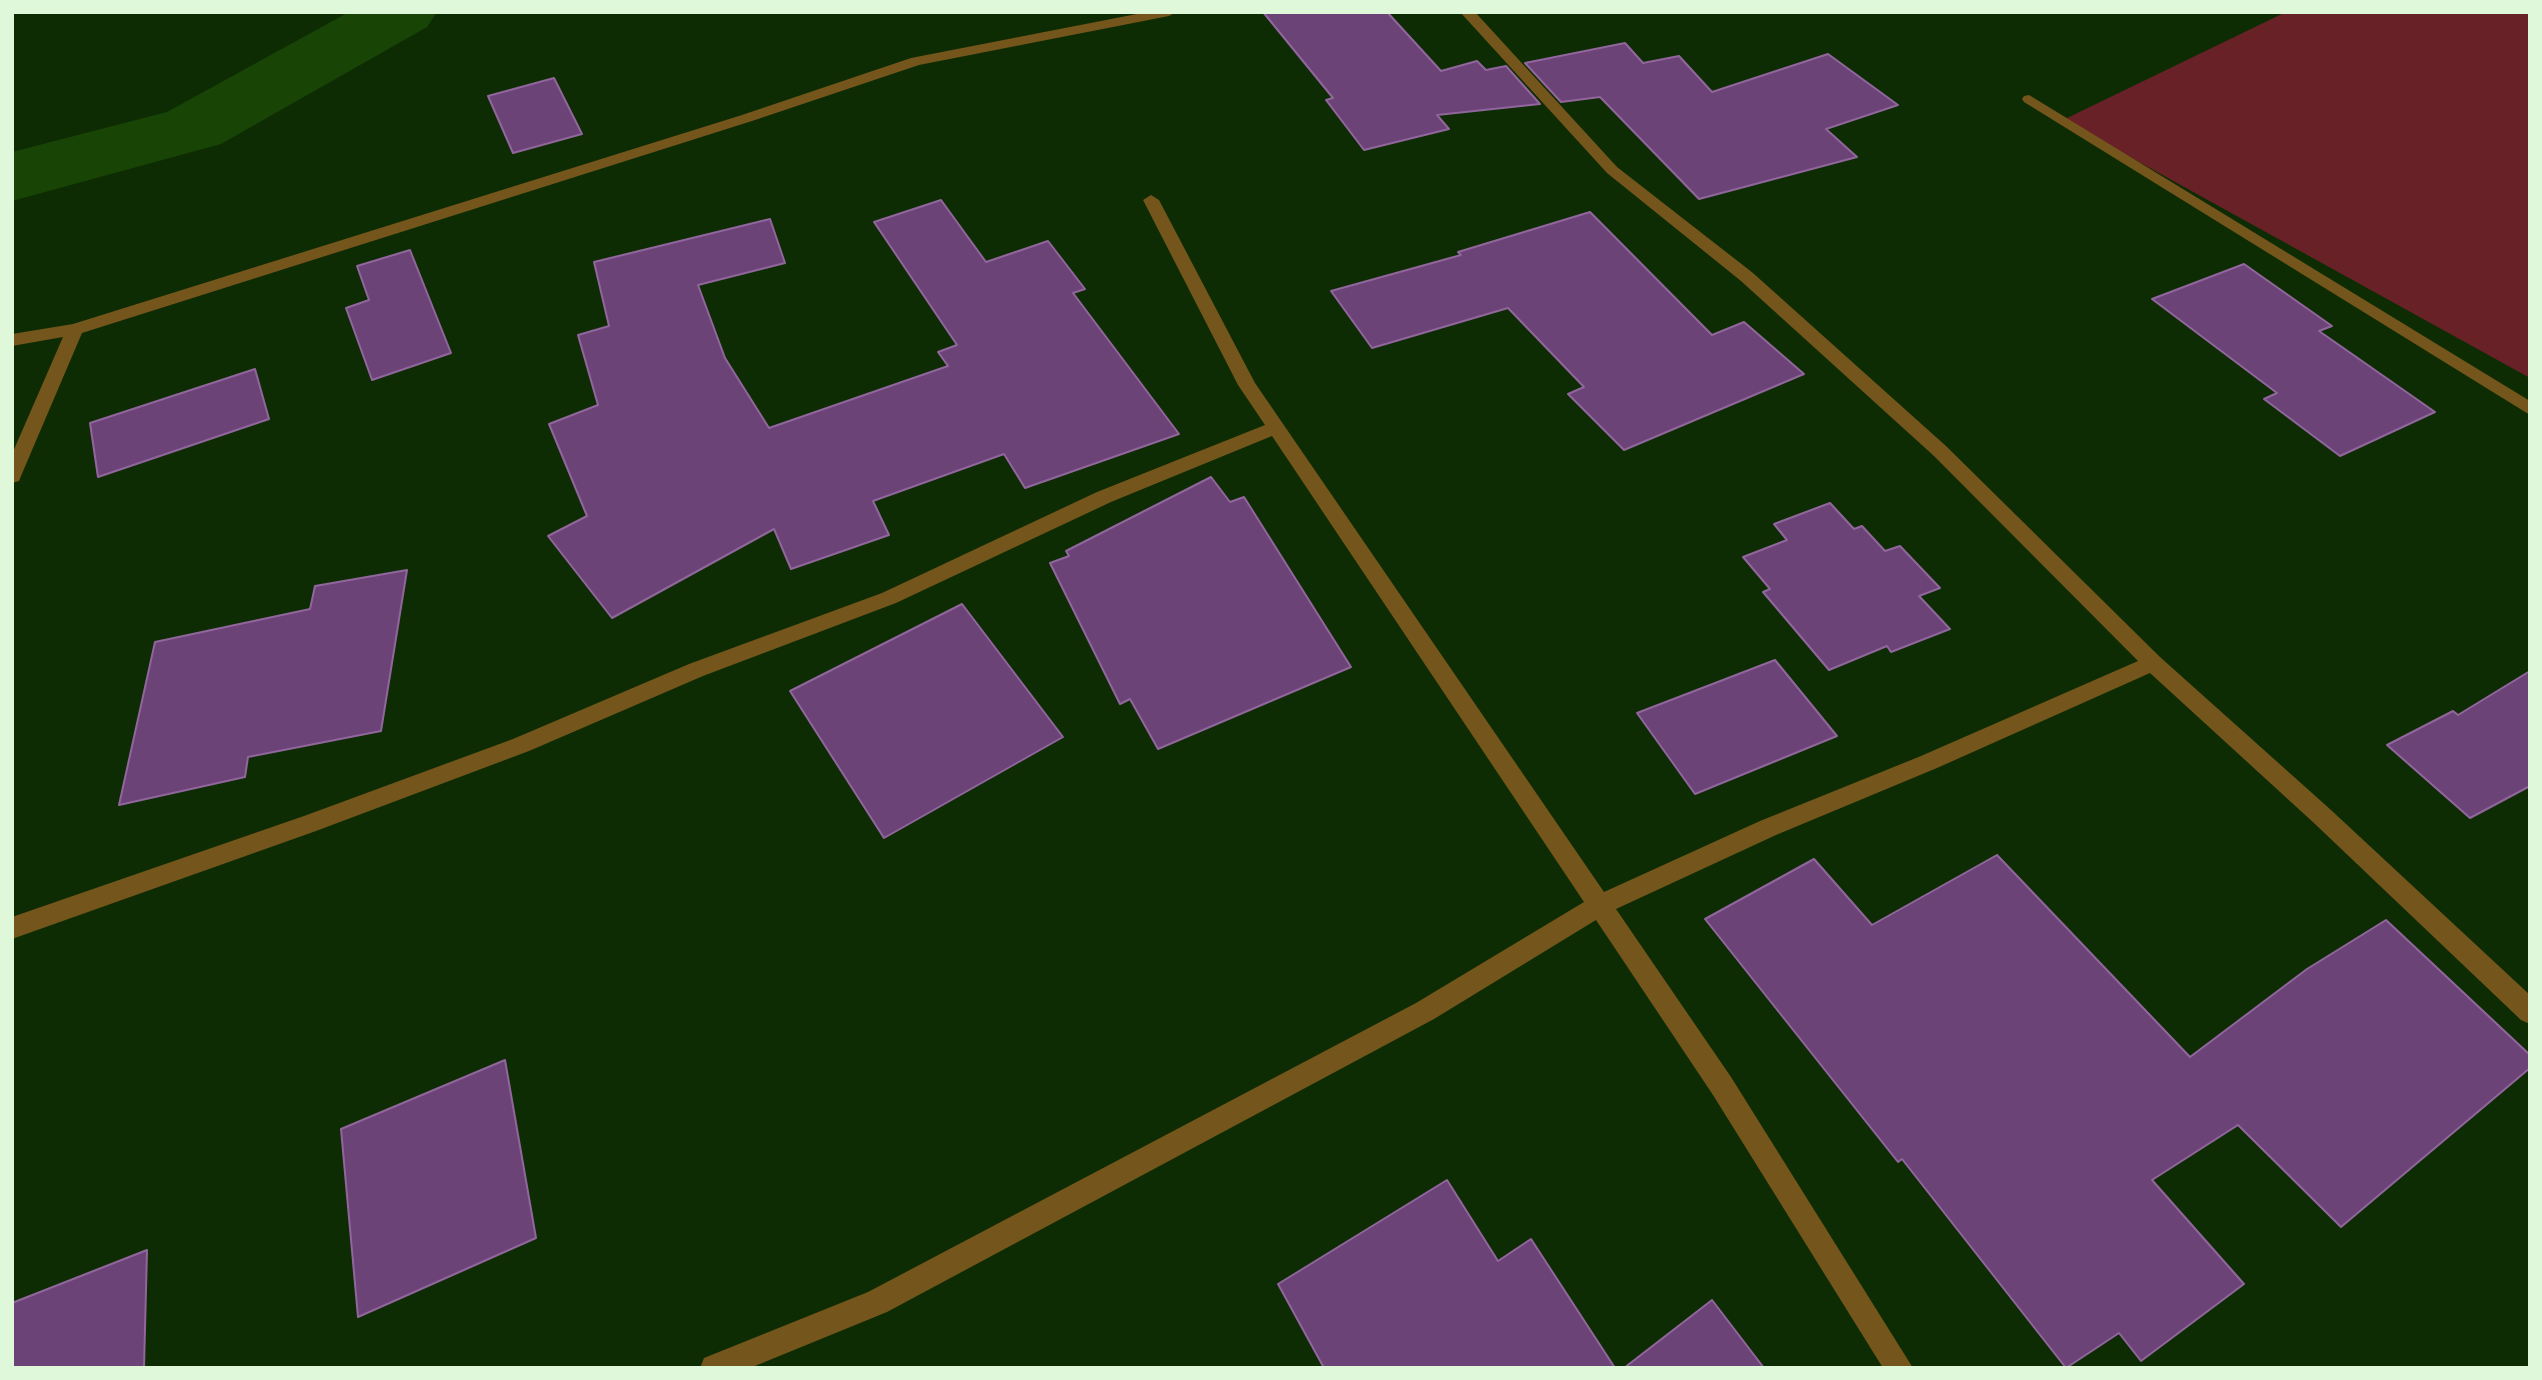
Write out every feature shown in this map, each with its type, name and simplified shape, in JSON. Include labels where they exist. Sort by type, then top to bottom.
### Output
[{"type":"street","points":[[12,340],[75,329],[747,118],[916,61],[1169,12]]},
{"type":"street","points":[[1467,12],[1612,170],[1747,277],[1940,451],[2153,663],[2323,817],[2530,1012]]},
{"type":"street","points":[[2029,99],[2530,409]]},
{"type":"street","points":[[1151,200],[1247,385],[1722,1086],[1899,1368]]},
{"type":"street","points":[[12,476],[75,329]]},
{"type":"street","points":[[12,928],[309,824],[521,745],[696,670],[889,597],[1104,497],[1276,428]]},
{"type":"street","points":[[714,1368],[877,1302],[1425,1011],[1599,906],[1768,828],[1929,762],[2153,663]]},
{"type":"shaded area","points":[[2286,12],[2530,12],[2530,378],[2063,120]]},
{"type":"building","points":[[1263,12],[1387,12],[1441,71],[1477,61],[1486,70],[1506,66],[1540,104],[1437,115],[1449,129],[1364,150],[1326,100],[1333,98]]},
{"type":"building","points":[[1625,43],[1643,63],[1679,56],[1712,92],[1828,54],[1898,105],[1826,129],[1857,157],[1699,199],[1600,97],[1561,102],[1525,63]]},
{"type":"building","points":[[554,78],[582,134],[513,153],[488,96]]},
{"type":"building","points":[[941,200],[986,262],[1048,241],[1085,289],[1073,293],[1179,434],[1025,488],[1004,454],[873,501],[889,535],[791,569],[774,529],[612,618],[548,536],[587,516],[549,424],[598,405],[578,335],[609,326],[594,262],[770,219],[785,263],[698,285],[725,358],[769,428],[948,366],[938,352],[957,345],[874,222]]},
{"type":"building","points":[[1590,212],[1712,335],[1744,322],[1804,374],[1624,450],[1568,394],[1584,387],[1508,308],[1372,348],[1331,291],[1461,255],[1458,252]]},
{"type":"building","points":[[410,250],[451,353],[372,380],[346,308],[369,300],[357,266]]},
{"type":"building","points":[[2244,264],[2332,326],[2319,331],[2435,412],[2340,456],[2264,399],[2277,393],[2152,299]]},
{"type":"building","points":[[255,369],[269,419],[98,477],[90,423]]},
{"type":"building","points":[[1211,477],[1230,502],[1244,497],[1351,667],[1158,749],[1130,699],[1120,704],[1050,563],[1069,556],[1066,551]]},
{"type":"building","points":[[1830,503],[1854,529],[1862,526],[1885,551],[1900,546],[1940,588],[1919,596],[1950,629],[1891,652],[1887,646],[1829,670],[1763,592],[1770,589],[1743,557],[1787,540],[1774,524]]},
{"type":"building","points":[[407,570],[381,731],[248,757],[245,777],[119,805],[155,642],[310,609],[315,586]]},
{"type":"building","points":[[962,604],[1063,737],[884,838],[790,691]]},
{"type":"building","points":[[1775,660],[1837,736],[1695,794],[1637,713]]},
{"type":"building","points":[[2530,671],[2530,786],[2470,818],[2387,745],[2453,711],[2458,715]]},
{"type":"building","points":[[1997,855],[2190,1057],[2307,969],[2386,920],[2530,1055],[2530,1068],[2341,1227],[2238,1125],[2152,1180],[2244,1284],[2141,1361],[2119,1333],[2066,1368],[1902,1159],[1898,1162],[1705,919],[1814,859],[1872,925]]},
{"type":"building","points":[[505,1060],[536,1238],[358,1317],[341,1129]]},
{"type":"building","points":[[1447,1180],[1498,1261],[1531,1239],[1615,1368],[1324,1368],[1278,1284]]},
{"type":"building","points":[[147,1250],[144,1368],[12,1368],[12,1303]]},
{"type":"building","points":[[1712,1300],[1764,1368],[1624,1368]]},
{"type":"waterway","points":[[12,177],[194,128],[402,12]]}]
